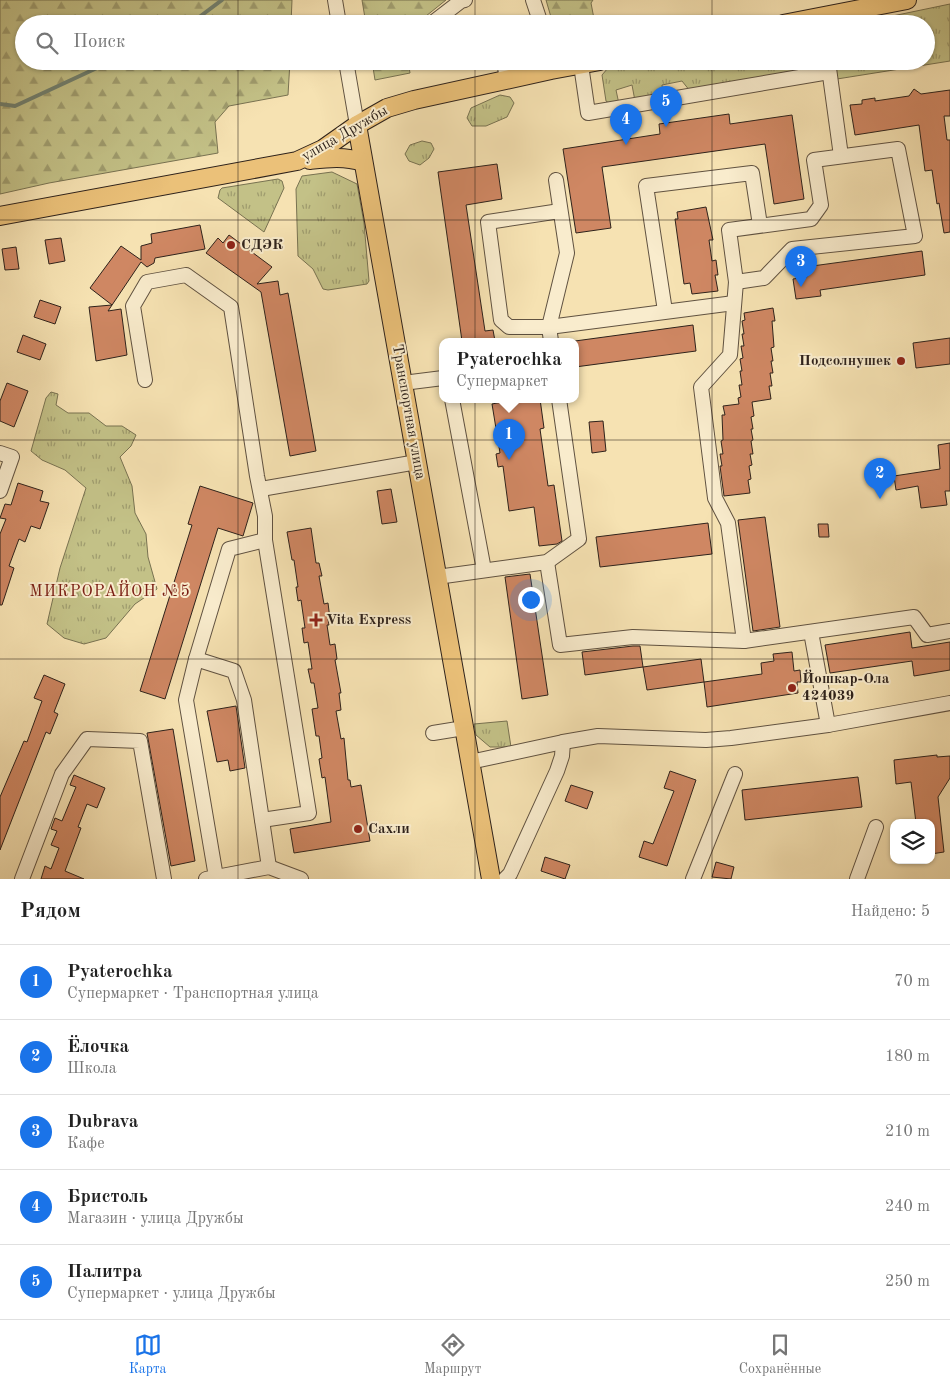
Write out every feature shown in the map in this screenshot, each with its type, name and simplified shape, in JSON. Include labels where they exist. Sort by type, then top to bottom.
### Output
[{"type":"main road","points":[[843,15],[907,0]]},
{"type":"main road","name":"улица Дружбы","points":[[0,216],[297,161],[323,149],[357,125],[387,108],[508,80],[538,70]]},
{"type":"main road","name":"Транспортная улица","points":[[357,125],[492,879]]},
{"type":"main road","points":[[297,161],[334,157],[363,162]]},
{"type":"street","points":[[335,0],[338,15]]},
{"type":"street","points":[[443,15],[465,0]]},
{"type":"street","points":[[533,0],[538,15]]},
{"type":"street","name":"Транспортная улица","points":[[348,70],[357,125]]},
{"type":"street","points":[[506,70],[508,80]]},
{"type":"street","points":[[583,70],[588,113],[812,70]]},
{"type":"street","points":[[828,70],[841,156]]},
{"type":"street","points":[[736,282],[764,278],[792,249],[915,236],[898,149],[814,160],[821,204],[811,218],[729,230],[736,282],[730,355],[701,387],[715,498],[728,523],[744,641]]},
{"type":"street","points":[[665,311],[646,186],[752,173],[760,225]]},
{"type":"street","points":[[550,334],[567,253],[556,180]]},
{"type":"street","points":[[560,211],[488,222],[501,320],[509,327],[550,334],[665,311],[734,303]]},
{"type":"street","points":[[145,380],[133,306],[147,282],[186,274],[232,306],[256,467],[266,516],[265,540],[309,814],[262,820]]},
{"type":"street","points":[[403,383],[439,378]]},
{"type":"street","points":[[453,403],[484,570]]},
{"type":"street","points":[[437,577],[547,562],[579,539],[560,403]]},
{"type":"street","points":[[0,491],[6,455]]},
{"type":"street","points":[[261,489],[417,462]]},
{"type":"street","points":[[265,540],[229,549],[196,659],[186,700],[211,878],[269,867],[301,879]]},
{"type":"street","points":[[547,562],[560,645],[633,637],[744,641],[914,617],[927,635],[950,631]]},
{"type":"street","points":[[811,632],[828,725]]},
{"type":"street","points":[[196,659],[234,671],[244,700],[269,867]]},
{"type":"street","points":[[470,762],[598,736],[706,740],[828,725],[950,703]]},
{"type":"street","points":[[433,733],[464,728]]},
{"type":"street","points":[[22,879],[62,774],[86,739],[140,741],[164,879]]},
{"type":"street","points":[[505,879],[510,874],[557,771],[562,756],[563,742]]},
{"type":"street","points":[[693,879],[735,774]]},
{"type":"street","points":[[857,879],[876,827]]},
{"type":"green space","points":[[0,0],[292,0],[291,15],[15,15],[15,70],[289,70],[288,95],[229,106],[215,122],[218,153],[49,183],[0,194]]},
{"type":"green space","points":[[362,0],[446,0],[427,15],[364,15]]},
{"type":"green space","points":[[546,0],[593,0],[591,3],[593,15],[550,15]]},
{"type":"green space","points":[[950,4],[950,61],[935,63],[935,15],[897,15]]},
{"type":"green space","points":[[373,70],[410,70],[410,73],[375,80]]},
{"type":"green space","points":[[606,70],[805,70],[690,91],[682,81],[662,85],[663,94],[635,101],[632,85],[616,90],[619,104],[613,106],[606,101],[602,75]]},
{"type":"green space","points":[[836,70],[894,70],[837,79]]},
{"type":"green space","points":[[500,95],[510,97],[514,103],[507,117],[486,126],[472,126],[467,118],[471,108]]},
{"type":"green space","points":[[422,141],[431,143],[434,149],[429,158],[420,165],[409,161],[405,154],[410,145]]},
{"type":"green space","points":[[332,172],[357,184],[364,223],[369,281],[367,284],[328,290],[323,289],[313,269],[298,256],[296,189],[302,176]]},
{"type":"green space","points":[[278,179],[282,181],[284,188],[264,232],[218,198],[222,188]]},
{"type":"green space","points":[[51,392],[58,394],[56,405],[68,413],[89,413],[106,426],[122,426],[136,435],[131,446],[120,457],[132,486],[135,513],[146,534],[148,557],[157,589],[135,604],[106,638],[84,644],[64,638],[47,624],[60,568],[86,488],[65,470],[42,460],[31,451],[46,398]]},
{"type":"green space","points":[[507,721],[511,747],[490,747],[476,735],[474,724]]},
{"type":"building","points":[[914,89],[921,94],[950,90],[950,116],[944,116],[947,140],[950,140],[950,232],[944,233],[932,170],[925,171],[919,125],[855,135],[850,105],[862,104],[862,100],[875,98],[875,101],[909,96]]},
{"type":"building","points":[[729,114],[730,124],[792,115],[804,199],[774,204],[765,144],[602,167],[611,228],[576,233],[563,149],[660,134],[659,124]]},
{"type":"building","points":[[497,164],[502,199],[466,205],[485,331],[493,330],[494,338],[462,338],[438,172]]},
{"type":"building","points":[[706,207],[713,240],[709,240],[712,261],[716,260],[718,275],[715,275],[718,291],[692,294],[690,283],[684,284],[675,219],[678,219],[677,212]]},
{"type":"building","points":[[200,225],[205,249],[155,258],[154,263],[147,267],[141,262],[108,311],[121,309],[127,355],[96,361],[89,307],[112,305],[90,288],[121,246],[141,260],[141,246],[152,243],[151,234]]},
{"type":"building","points":[[229,235],[272,267],[257,284],[278,281],[280,295],[288,293],[316,451],[290,456],[261,292],[206,253],[218,238],[223,243]]},
{"type":"building","points":[[61,238],[65,261],[49,264],[45,240]]},
{"type":"building","points":[[16,247],[19,269],[5,270],[2,249]]},
{"type":"building","points":[[922,251],[925,275],[820,290],[821,296],[796,299],[793,279],[807,277],[805,267]]},
{"type":"building","points":[[40,300],[61,307],[55,324],[34,317]]},
{"type":"building","points":[[773,308],[775,321],[772,321],[774,347],[771,348],[773,361],[771,361],[773,373],[770,373],[772,386],[769,386],[771,399],[752,402],[754,416],[751,417],[753,454],[750,454],[752,465],[749,466],[751,479],[748,480],[750,493],[724,496],[720,466],[722,466],[720,454],[723,454],[721,441],[723,440],[722,415],[725,415],[723,406],[739,404],[738,398],[741,397],[739,385],[742,385],[740,359],[743,358],[741,346],[744,346],[742,321],[745,320],[744,313]]},
{"type":"building","points":[[693,325],[696,351],[579,366],[579,340]]},
{"type":"building","points":[[23,335],[46,344],[40,360],[17,352]]},
{"type":"building","points":[[950,338],[950,364],[916,368],[913,343]]},
{"type":"building","points":[[7,383],[28,391],[14,427],[0,421],[0,401]]},
{"type":"building","points":[[541,403],[544,428],[540,429],[548,486],[554,485],[562,541],[557,544],[539,546],[534,507],[509,511],[503,466],[498,467],[496,454],[500,453],[492,404]]},
{"type":"building","points":[[603,421],[606,451],[592,453],[589,422]]},
{"type":"building","points":[[950,443],[950,491],[945,491],[947,505],[921,508],[918,486],[896,490],[894,476],[940,469],[938,445]]},
{"type":"building","points":[[18,483],[43,491],[40,501],[49,503],[40,529],[31,526],[25,542],[19,539],[9,566],[14,568],[2,605],[0,605],[0,534],[6,519],[0,518],[5,504],[11,505]]},
{"type":"building","points":[[200,486],[253,503],[243,536],[218,528],[165,699],[140,691],[192,525],[188,524]]},
{"type":"building","points":[[391,489],[397,522],[382,524],[377,491]]},
{"type":"building","points":[[765,517],[780,627],[753,631],[738,520]]},
{"type":"building","points":[[708,523],[712,554],[600,567],[596,537]]},
{"type":"building","points":[[818,524],[828,524],[829,537],[819,537]]},
{"type":"building","points":[[311,528],[316,563],[319,563],[322,576],[319,576],[324,604],[328,603],[330,619],[328,619],[329,625],[327,625],[330,645],[335,644],[337,659],[335,660],[341,693],[339,693],[341,710],[336,711],[341,739],[344,738],[348,780],[350,780],[351,787],[361,785],[370,841],[294,853],[290,829],[331,822],[325,777],[322,778],[319,759],[322,758],[319,736],[316,736],[312,709],[318,708],[314,683],[311,683],[308,669],[312,669],[308,642],[304,643],[302,628],[305,628],[301,600],[298,601],[294,560],[292,560],[287,532]]},
{"type":"building","points":[[530,574],[548,695],[522,699],[505,577]]},
{"type":"building","points":[[910,632],[912,648],[950,642],[950,670],[914,676],[912,661],[830,673],[825,645]]},
{"type":"building","points":[[640,646],[643,667],[585,675],[582,652]]},
{"type":"building","points":[[792,652],[794,671],[800,670],[801,682],[797,682],[798,693],[707,707],[704,682],[762,674],[761,663],[774,661],[773,654]]},
{"type":"building","points":[[701,659],[704,682],[647,690],[643,667]]},
{"type":"building","points":[[44,675],[65,684],[54,712],[58,714],[50,734],[46,732],[0,850],[0,797],[24,741],[27,742],[42,701],[34,698]]},
{"type":"building","points":[[236,706],[245,768],[230,771],[228,760],[217,762],[207,711]]},
{"type":"building","points":[[173,729],[195,861],[171,866],[147,733]]},
{"type":"building","points":[[937,755],[937,757],[950,756],[950,778],[938,797],[944,852],[935,853],[935,819],[916,819],[911,782],[896,784],[894,760]]},
{"type":"building","points":[[670,771],[696,780],[667,866],[639,857],[644,841],[653,844],[674,791],[664,788]]},
{"type":"building","points":[[74,775],[105,788],[97,808],[87,804],[78,827],[81,828],[65,871],[84,879],[41,879],[45,866],[51,869],[59,848],[51,845],[57,831],[51,829],[55,818],[62,821],[76,787],[70,785]]},
{"type":"building","points":[[858,777],[862,807],[745,820],[742,790]]},
{"type":"building","points":[[571,785],[593,792],[587,809],[565,801]]},
{"type":"building","points":[[545,857],[570,865],[565,879],[541,871]]},
{"type":"building","points":[[716,862],[734,867],[731,879],[712,877]]},
{"type":"waterway","points":[[202,15],[222,0]]},
{"type":"waterway","points":[[0,104],[15,106],[93,70]]},
{"type":"place","name":"Палитра","points":[[666,127]]},
{"type":"place","name":"Бристоль","points":[[626,145]]},
{"type":"place","name":"СДЭК","points":[[231,245]]},
{"type":"place","name":"Dubrava","points":[[801,287]]},
{"type":"place","name":"Подсолнушек","points":[[901,361]]},
{"type":"place","name":"Pyaterochka","points":[[509,460]]},
{"type":"place","name":"Ёлочка","points":[[880,499]]},
{"type":"place","name":"Vita Express","points":[[316,620]]},
{"type":"place","name":"Йошкар-Ола 424039","points":[[792,688]]},
{"type":"place","name":"Сахли","points":[[358,829]]},
{"type":"district","name":"МИКРОРАЙОН №5","points":[[110,592]]}]
